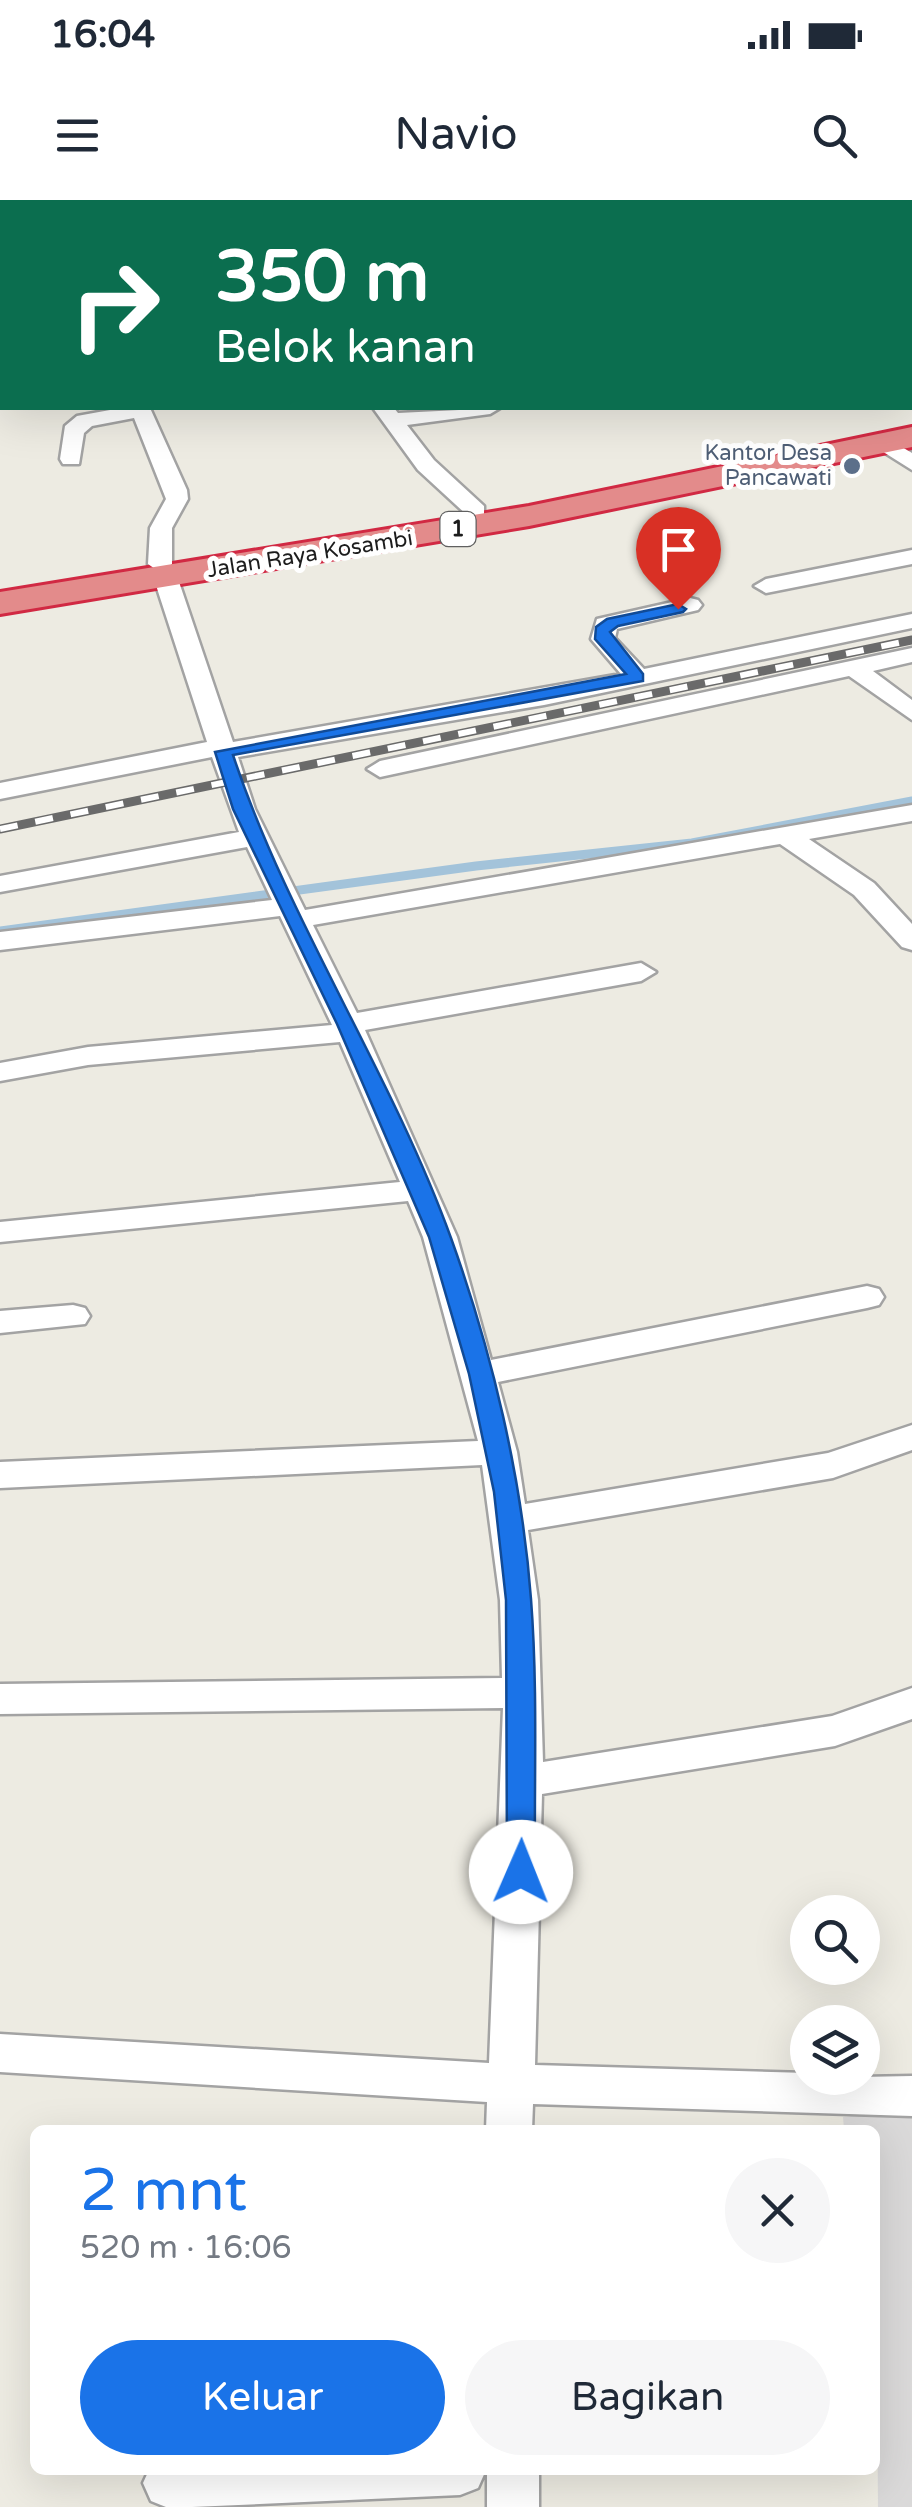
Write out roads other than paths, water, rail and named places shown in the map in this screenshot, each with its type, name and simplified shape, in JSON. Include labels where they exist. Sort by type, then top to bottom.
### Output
[{"type":"highway","name":"Jalan Raya Kosambi","points":[[0,583],[162,570],[529,516],[905,441]]},
{"type":"highway","name":"Jalan Raya Kosambi","points":[[0,603],[476,512],[905,441]]},
{"type":"street","points":[[70,460],[73,431],[85,422],[137,410]]},
{"type":"street","points":[[141,410],[176,490],[177,499],[161,528],[162,570],[222,750],[256,837],[348,1028],[440,1237],[498,1452],[519,1600],[524,1781],[510,2125]]},
{"type":"street","points":[[388,414],[456,410]]},
{"type":"street","points":[[388,414],[426,465],[476,512]]},
{"type":"street","points":[[766,586],[912,557]]},
{"type":"street","points":[[638,677],[602,639],[606,624],[690,606]]},
{"type":"street","points":[[0,791],[638,677],[912,620]]},
{"type":"street","points":[[380,769],[912,655]]},
{"type":"street","points":[[854,668],[912,712]]},
{"type":"street","points":[[0,941],[289,908],[785,836],[912,812]]},
{"type":"street","points":[[785,836],[864,890],[912,941]]},
{"type":"street","points":[[0,884],[256,837]]},
{"type":"street","points":[[0,1072],[88,1056],[348,1028],[640,972]]},
{"type":"street","points":[[0,1232],[418,1190]]},
{"type":"street","points":[[480,1374],[867,1297]]},
{"type":"street","points":[[0,1322],[73,1316]]},
{"type":"street","points":[[508,1520],[833,1465],[912,1437]]},
{"type":"street","points":[[0,1475],[498,1452]]},
{"type":"street","points":[[0,1699],[522,1693]]},
{"type":"street","points":[[524,1781],[835,1731],[912,1704]]},
{"type":"street","points":[[0,2053],[509,2084],[912,2096]]},
{"type":"street","points":[[169,2483],[348,2475]]},
{"type":"street","points":[[513,2475],[513,2507]]},
{"type":"waterway","points":[[0,931],[476,866],[692,843],[912,801]]},
{"type":"railway","points":[[0,829],[912,640]]},
{"type":"place","name":"Kantor Desa Pancawati","points":[[852,466]]}]
